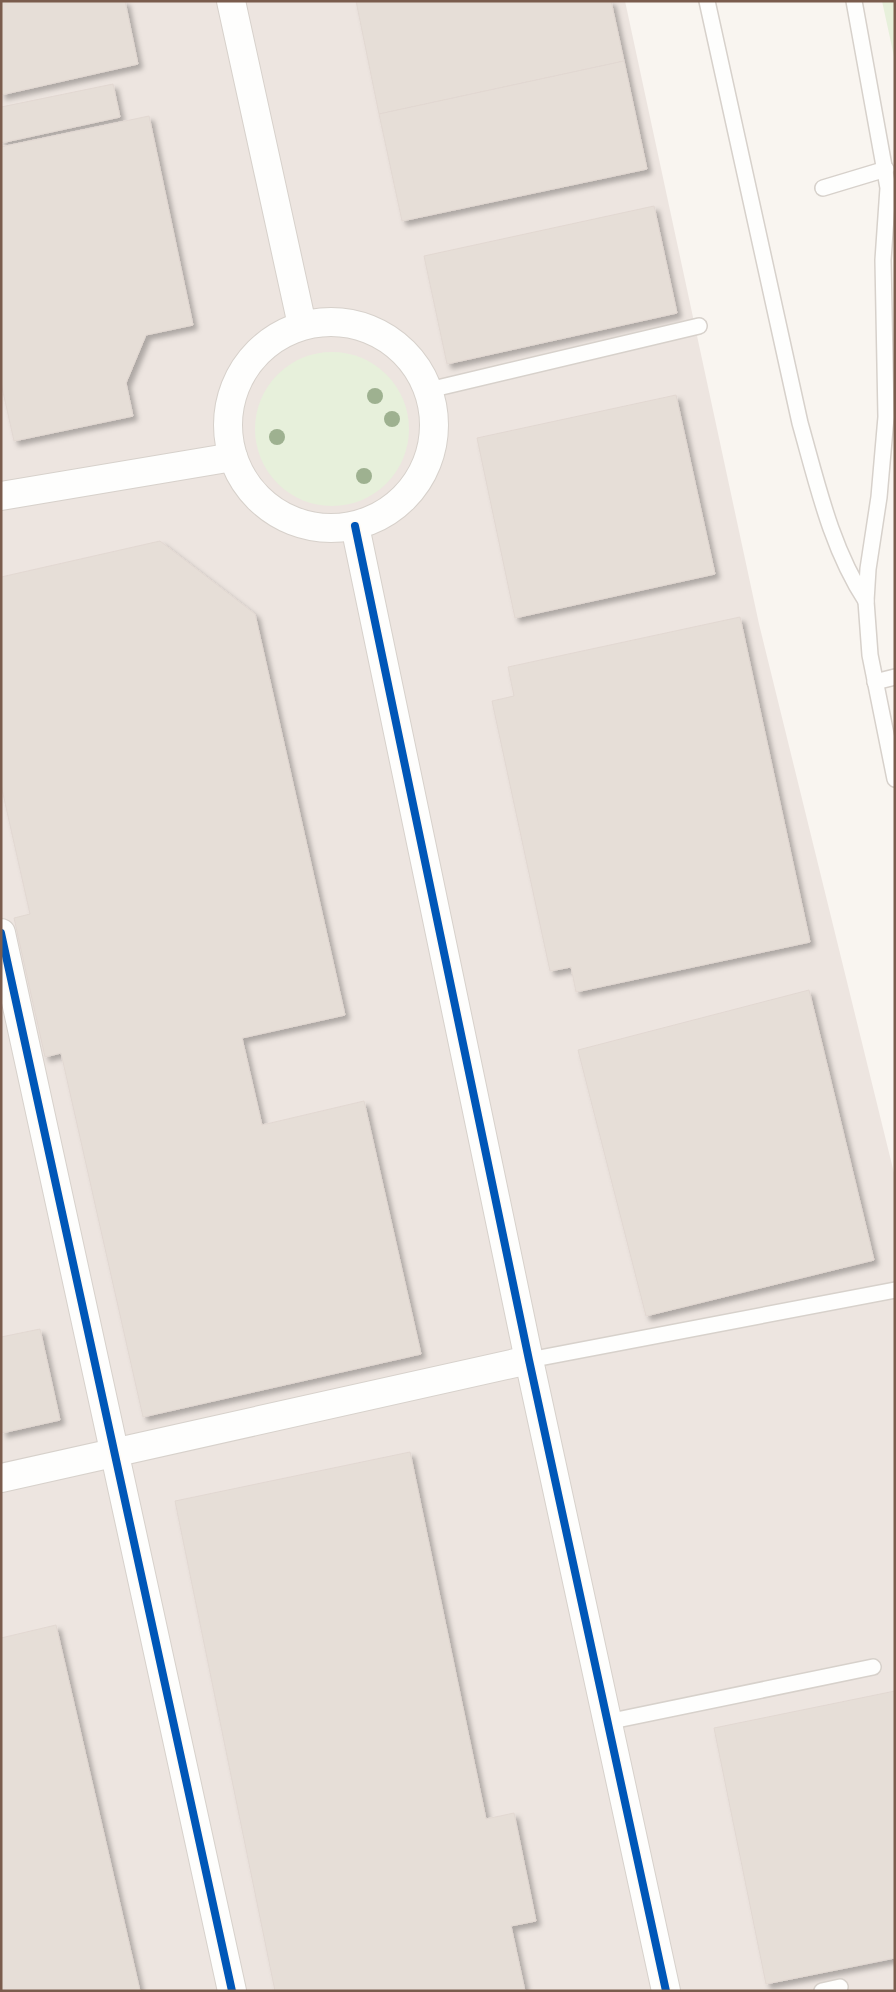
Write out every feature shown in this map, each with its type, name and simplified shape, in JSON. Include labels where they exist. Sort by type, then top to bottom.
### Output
[{"type":"street","points":[[231,1],[302,325]]},
{"type":"street","points":[[332,321],[364,326],[392,340],[414,362],[429,390],[435,418],[432,447],[422,474],[405,497],[382,515],[355,526],[325,528],[295,522],[268,506],[247,484],[233,457],[228,424],[233,392],[248,363],[272,340],[302,325],[332,321]]},
{"type":"street","points":[[1,496],[233,457]]},
{"type":"street","points":[[355,526],[529,1360],[666,1991]]},
{"type":"street","points":[[1,934],[232,1991]]},
{"type":"street","points":[[1,1478],[529,1360]]},
{"type":"lane","points":[[707,1],[800,423],[818,487],[846,567],[866,601]]},
{"type":"lane","points":[[854,1],[891,186],[883,268],[890,378],[879,497],[868,569],[866,601],[870,655],[895,779]]},
{"type":"lane","points":[[822,188],[886,168]]},
{"type":"lane","points":[[429,390],[699,326]]},
{"type":"lane","points":[[875,682],[895,677]]},
{"type":"lane","points":[[529,1360],[894,1290]]},
{"type":"lane","points":[[608,1722],[873,1667]]},
{"type":"lane","points":[[822,1991],[840,1987]]},
{"type":"shaded area","points":[[1,1],[625,1],[759,624],[895,1177],[895,1991],[1,1991]]},
{"type":"green space","points":[[882,1],[895,1],[895,61]]},
{"type":"green space","points":[[332,352],[347,353],[362,358],[387,374],[403,399],[408,414],[408,444],[403,459],[387,484],[362,500],[347,505],[332,506],[317,505],[302,500],[277,484],[261,459],[256,444],[255,429],[256,414],[261,399],[277,374],[302,358],[317,353]]},
{"type":"building","points":[[1,1],[125,1],[138,64],[1,95]]},
{"type":"building","points":[[356,1],[611,1],[624,61],[379,114]]},
{"type":"building","points":[[624,61],[647,169],[402,221],[379,114]]},
{"type":"building","points":[[113,84],[120,117],[1,143],[1,107]]},
{"type":"building","points":[[149,116],[193,325],[146,335],[126,383],[133,416],[14,441],[1,383],[1,147]]},
{"type":"building","points":[[654,206],[677,313],[447,364],[424,256]]},
{"type":"building","points":[[676,395],[715,574],[515,618],[477,438]]},
{"type":"building","points":[[160,541],[255,614],[345,1015],[242,1038],[262,1125],[364,1101],[421,1354],[143,1417],[61,1053],[45,1057],[14,918],[30,914],[1,785],[1,577]]},
{"type":"building","points":[[740,617],[810,942],[576,992],[571,967],[550,971],[492,701],[514,696],[508,667]]},
{"type":"building","points":[[809,990],[874,1260],[646,1316],[578,1050]]},
{"type":"building","points":[[40,1329],[60,1420],[2,1433],[1,1337]]},
{"type":"building","points":[[410,1452],[486,1819],[514,1813],[536,1921],[511,1926],[525,1991],[275,1991],[175,1501]]},
{"type":"building","points":[[56,1625],[140,1991],[1,1991],[1,1638]]},
{"type":"building","points":[[895,1691],[895,1958],[766,1984],[714,1728]]},
{"type":"cycle path","points":[[355,526],[529,1360],[666,1991]]},
{"type":"cycle path","points":[[1,933],[232,1991]]}]
